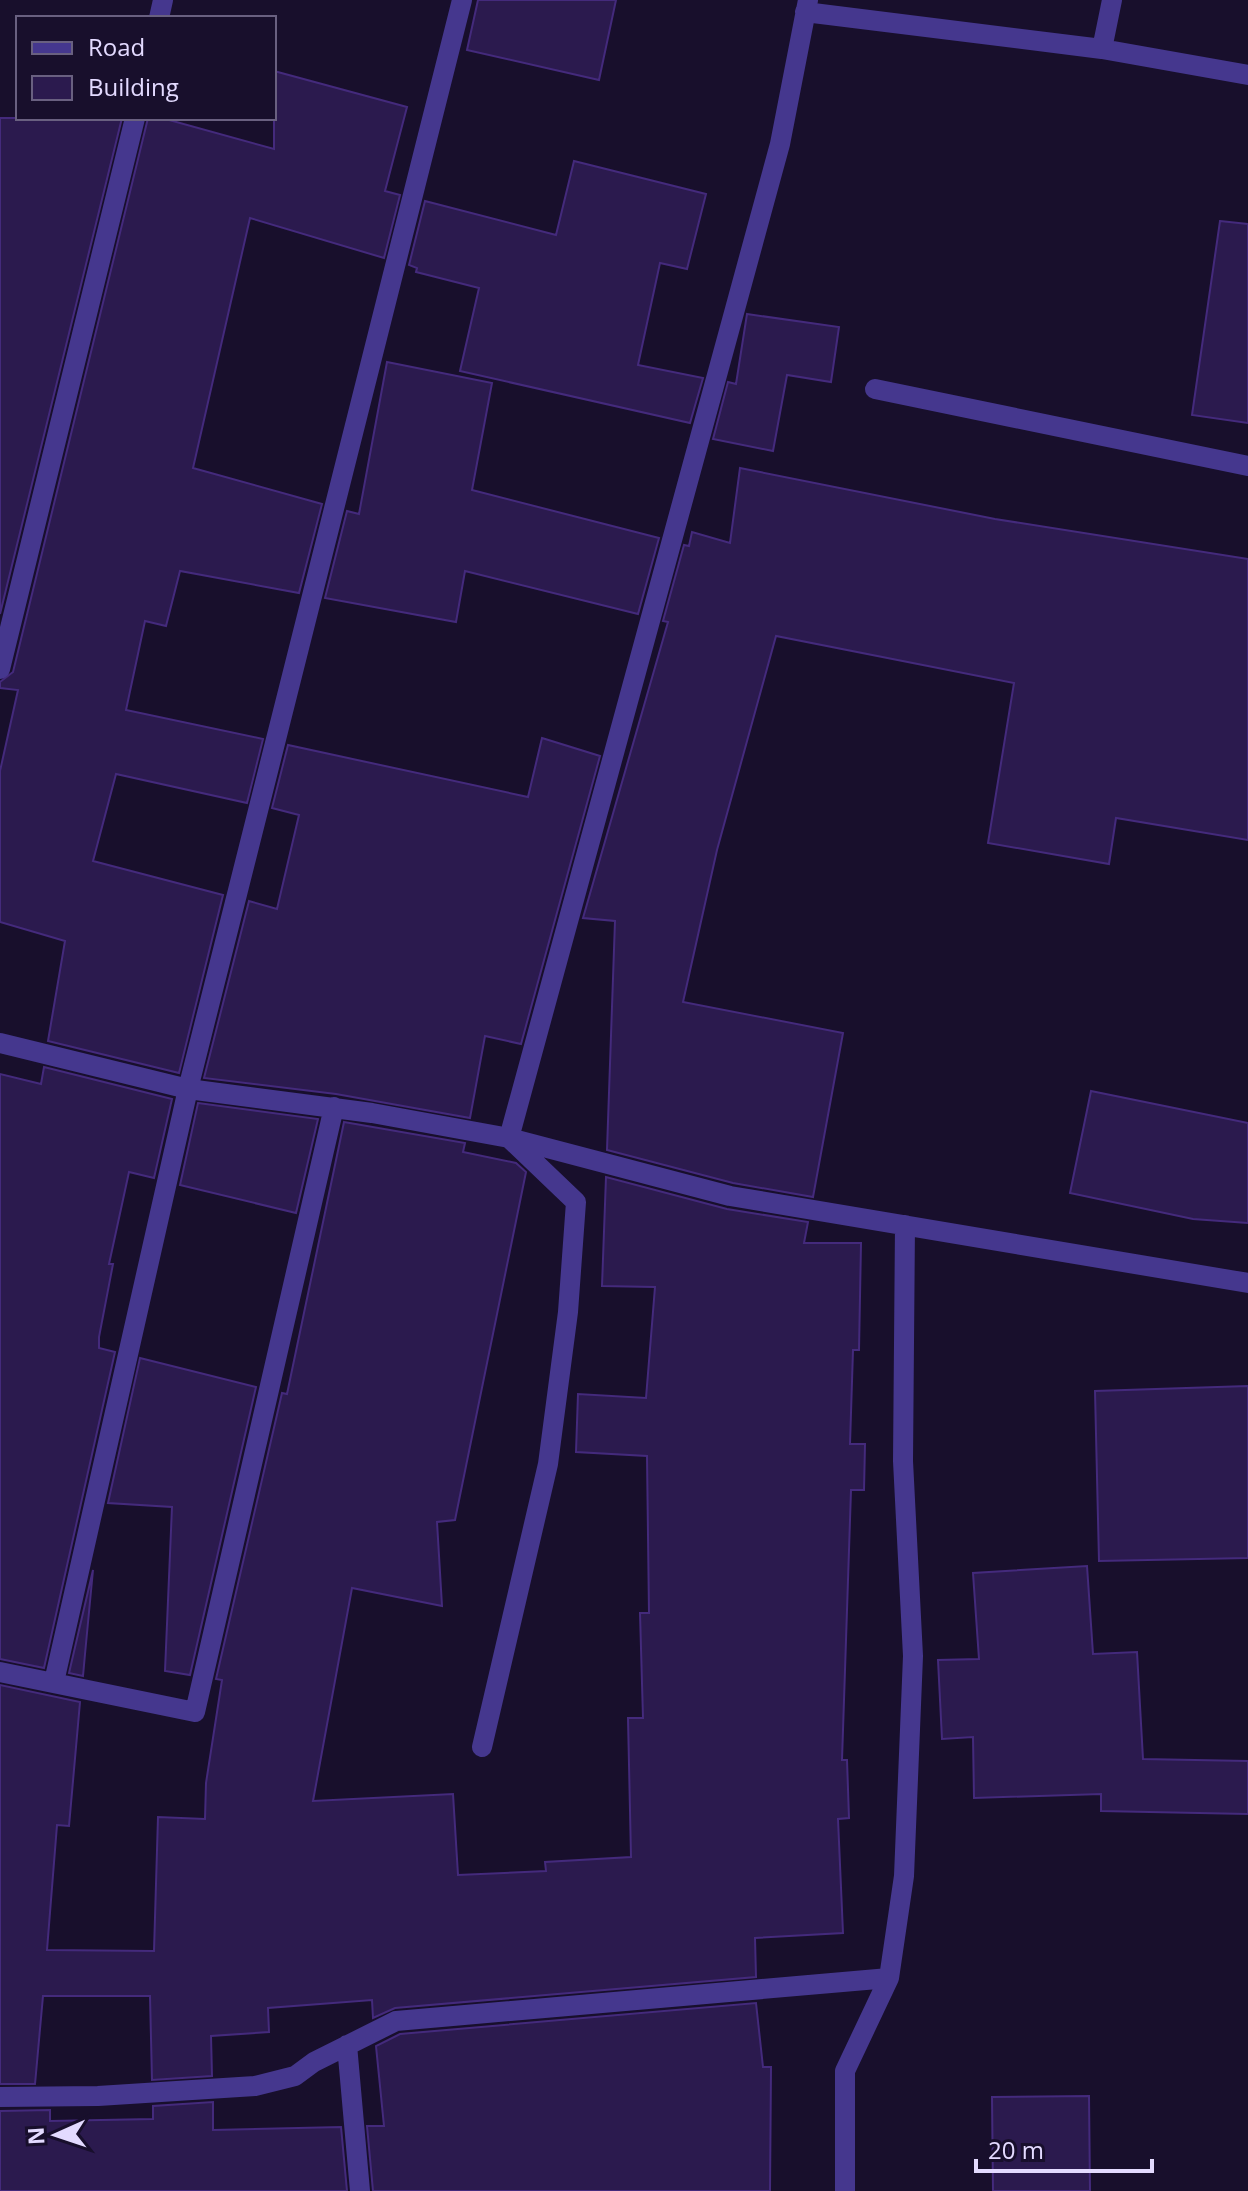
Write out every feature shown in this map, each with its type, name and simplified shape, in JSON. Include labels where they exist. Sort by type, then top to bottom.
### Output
[{"type":"street","points":[[54,1682],[188,1089],[462,0]]},
{"type":"street","points":[[1102,49],[1112,0]]},
{"type":"street","points":[[509,1138],[780,144],[806,6],[1102,49],[1248,75]]},
{"type":"street","points":[[0,669],[135,120]]},
{"type":"street","points":[[875,389],[1248,466]]},
{"type":"street","points":[[0,1043],[188,1089],[334,1107],[509,1138],[730,1196],[1248,1283]]},
{"type":"street","points":[[0,1672],[195,1712],[334,1107]]},
{"type":"street","points":[[482,1747],[548,1464],[568,1312],[576,1202],[509,1138]]},
{"type":"street","points":[[845,2191],[845,2071],[889,1978],[904,1876],[913,1656],[903,1461],[905,1225]]},
{"type":"street","points":[[0,2097],[98,2096],[255,2086],[295,2076],[396,2021],[889,1978]]},
{"type":"street","points":[[347,2045],[360,2191]]},
{"type":"building","points":[[478,0],[616,0],[599,80],[467,50]]},
{"type":"building","points":[[276,72],[407,107],[385,191],[400,195],[384,258],[250,218],[193,468],[322,504],[299,593],[180,571],[166,626],[145,621],[126,710],[263,739],[247,803],[116,774],[93,861],[223,895],[179,1073],[48,1041],[65,941],[0,922],[0,771],[18,690],[0,688],[0,682],[13,672],[148,120],[169,120],[274,149]]},
{"type":"building","points":[[0,118],[122,120],[0,614]]},
{"type":"building","points":[[574,161],[706,194],[687,269],[660,263],[638,365],[703,378],[690,423],[460,371],[479,288],[416,272],[417,268],[409,265],[425,201],[556,235]]},
{"type":"building","points":[[1220,221],[1248,224],[1248,423],[1192,415]]},
{"type":"building","points":[[747,314],[839,327],[831,382],[787,375],[773,451],[713,439],[728,382],[736,384]]},
{"type":"building","points":[[387,362],[492,383],[472,490],[659,538],[638,614],[465,571],[456,622],[325,598],[347,511],[359,514]]},
{"type":"building","points":[[740,468],[995,519],[1248,559],[1248,840],[1116,818],[1109,864],[988,843],[1014,683],[776,636],[717,850],[683,1002],[843,1033],[813,1197],[733,1183],[607,1150],[615,921],[583,918],[668,622],[663,621],[684,545],[689,546],[692,532],[730,543]]},
{"type":"building","points":[[542,738],[600,756],[521,1044],[485,1036],[470,1118],[336,1094],[204,1078],[249,901],[277,909],[299,815],[272,808],[288,745],[528,797]]},
{"type":"building","points":[[44,1067],[172,1099],[154,1178],[129,1172],[109,1264],[113,1264],[99,1337],[99,1348],[115,1352],[44,1668],[0,1659],[0,1074],[41,1084]]},
{"type":"building","points":[[1091,1091],[1248,1123],[1248,1223],[1193,1219],[1070,1193]]},
{"type":"building","points":[[198,1103],[318,1119],[296,1213],[180,1185]]},
{"type":"building","points":[[344,1122],[465,1143],[463,1152],[516,1163],[526,1172],[455,1520],[437,1522],[442,1606],[352,1588],[313,1801],[453,1794],[458,1875],[546,1871],[545,1862],[631,1857],[628,1718],[643,1718],[640,1613],[649,1613],[647,1456],[576,1452],[578,1394],[646,1398],[655,1287],[602,1286],[606,1177],[727,1209],[808,1222],[804,1243],[861,1243],[859,1350],[853,1350],[850,1444],[865,1444],[864,1490],[851,1490],[842,1760],[847,1760],[849,1818],[838,1819],[843,1933],[755,1938],[756,1977],[395,2008],[373,2018],[372,2000],[268,2008],[269,2032],[211,2036],[212,2076],[152,2080],[150,1996],[43,1996],[35,2084],[0,2084],[0,1685],[80,1702],[69,1826],[57,1825],[47,1950],[154,1951],[158,1817],[205,1819],[206,1783],[222,1680],[216,1679],[282,1393],[287,1394]]},
{"type":"building","points":[[140,1358],[256,1387],[190,1675],[165,1671],[172,1507],[108,1503]]},
{"type":"building","points":[[1248,1386],[1248,1558],[1099,1561],[1095,1391]]},
{"type":"building","points":[[1087,1566],[1093,1654],[1137,1652],[1143,1759],[1248,1761],[1248,1814],[1101,1811],[1101,1794],[974,1798],[973,1737],[942,1739],[938,1660],[979,1659],[973,1573]]},
{"type":"building","points":[[93,1570],[85,1654],[83,1676],[69,1673]]},
{"type":"building","points":[[756,2003],[763,2067],[771,2067],[770,2191],[373,2191],[367,2126],[384,2126],[376,2046],[400,2034]]},
{"type":"building","points":[[1089,2096],[1090,2191],[993,2191],[992,2097]]},
{"type":"building","points":[[213,2102],[213,2130],[341,2127],[347,2191],[0,2191],[0,2111],[50,2110],[50,2121],[153,2119],[153,2106]]}]
